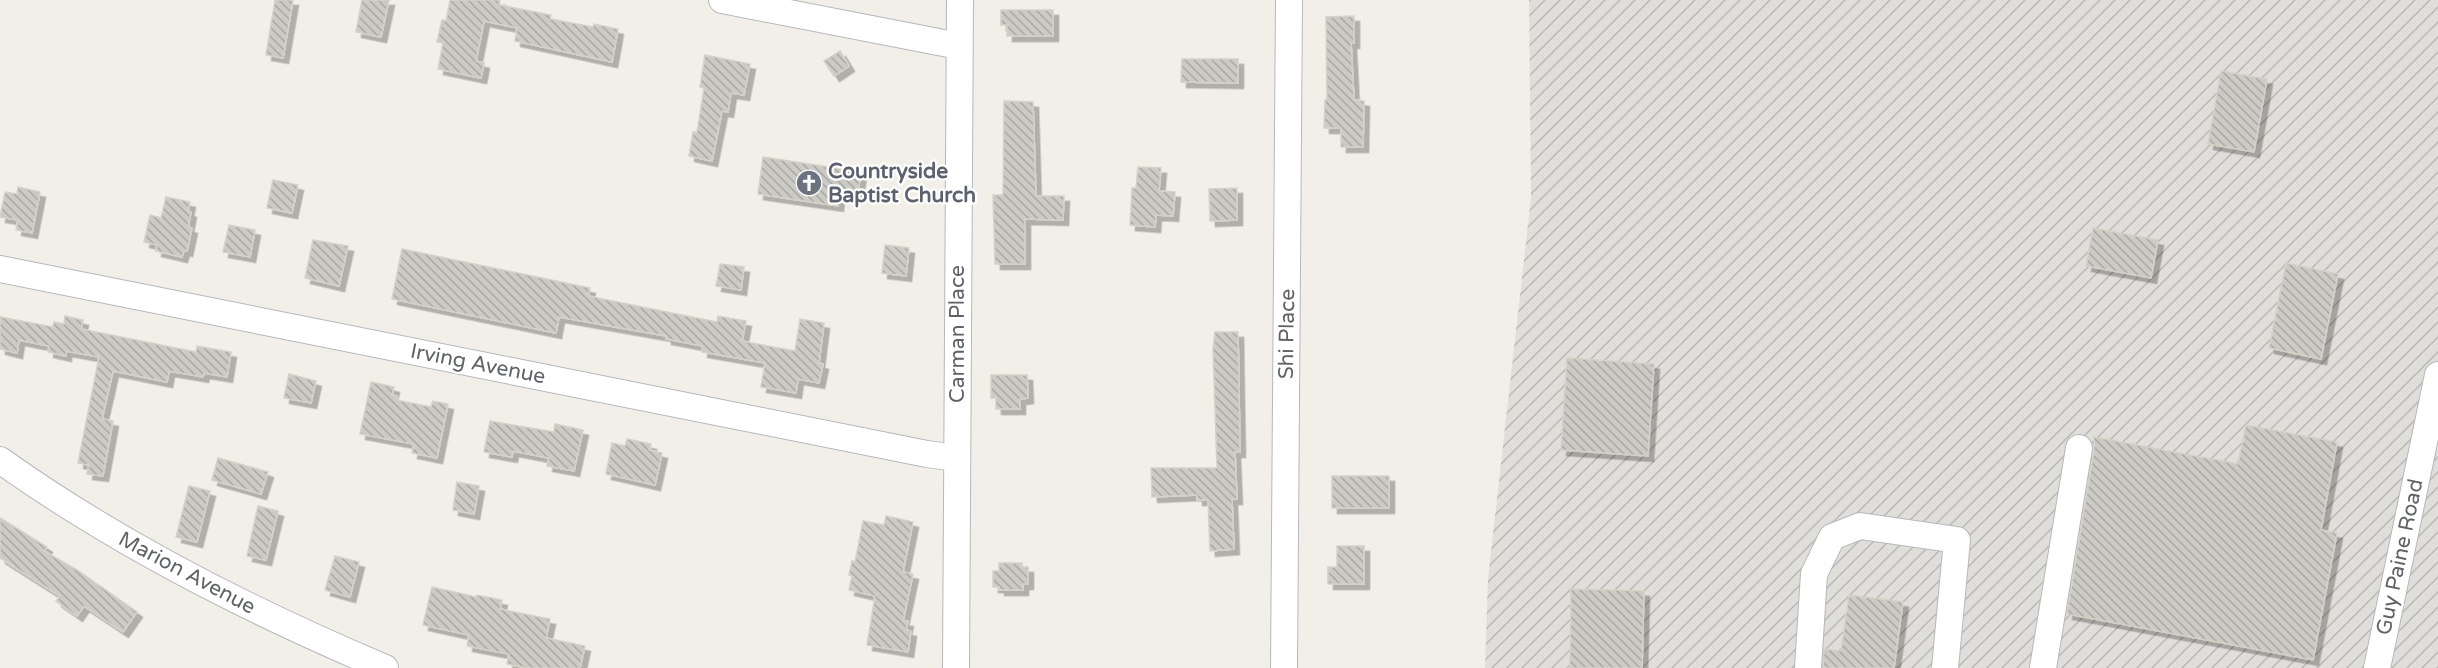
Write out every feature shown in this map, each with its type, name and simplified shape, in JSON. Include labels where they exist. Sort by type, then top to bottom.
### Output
[{"type":"street","points":[[722,0],[959,46]]},
{"type":"street","name":"Carman Place","points":[[956,668],[960,0]]},
{"type":"street","name":"Shi Place","points":[[1284,668],[1289,0]]},
{"type":"street","name":"Irving Avenue","points":[[0,268],[956,458]]},
{"type":"street","name":"Guy Paine Road","points":[[2377,668],[2438,375]]},
{"type":"street","points":[[2043,668],[2079,448]]},
{"type":"street","name":"Marion Avenue","points":[[0,460],[82,515],[146,553],[330,645],[385,668]]},
{"type":"street","points":[[1808,668],[1814,574],[1832,537],[1860,526],[1957,540],[1945,668]]},
{"type":"shaded area","points":[[1529,0],[2438,0],[2438,668],[1485,668],[1488,578],[1531,198]]},
{"type":"building","points":[[275,0],[293,0],[283,58],[266,55]]},
{"type":"building","points":[[362,0],[389,0],[381,37],[356,32]]},
{"type":"building","points":[[450,0],[500,0],[499,5],[551,15],[550,19],[618,29],[612,62],[515,41],[517,28],[484,21],[476,61],[484,63],[481,78],[438,69],[443,43],[437,42],[442,20],[446,21]]},
{"type":"building","points":[[1001,10],[1053,10],[1053,36],[1007,36],[1007,25],[1001,25]]},
{"type":"building","points":[[1354,16],[1354,43],[1351,43],[1354,100],[1364,101],[1363,147],[1341,147],[1341,128],[1324,128],[1325,100],[1327,100],[1326,17]]},
{"type":"building","points":[[840,51],[849,66],[834,76],[824,61]]},
{"type":"building","points":[[705,55],[750,64],[744,95],[731,93],[728,112],[722,111],[712,161],[689,156],[693,132],[697,132],[704,88],[700,87]]},
{"type":"building","points":[[1182,59],[1238,59],[1238,83],[1181,82]]},
{"type":"building","points":[[2221,71],[2267,79],[2254,152],[2208,144]]},
{"type":"building","points":[[1004,101],[1033,102],[1036,196],[1064,196],[1063,220],[1025,219],[1025,264],[995,264],[993,195],[1003,195]]},
{"type":"building","name":"Countryside Baptist Church","points":[[763,157],[861,172],[857,198],[839,196],[838,206],[758,194]]},
{"type":"building","points":[[1138,167],[1161,168],[1159,191],[1175,192],[1173,216],[1156,215],[1155,227],[1130,225],[1132,188],[1136,188]]},
{"type":"building","points":[[273,180],[298,185],[292,213],[267,208]]},
{"type":"building","points":[[18,187],[40,192],[32,233],[16,230],[18,220],[0,217],[5,192],[17,194]]},
{"type":"building","points":[[1237,188],[1237,220],[1210,221],[1209,189]]},
{"type":"building","points":[[166,197],[190,202],[188,227],[192,228],[187,251],[184,250],[182,257],[156,251],[157,245],[144,242],[150,215],[161,218]]},
{"type":"building","points":[[229,225],[255,230],[250,257],[223,252]]},
{"type":"building","points":[[2093,228],[2158,240],[2151,278],[2086,266]]},
{"type":"building","points":[[313,240],[348,246],[339,286],[305,278]]},
{"type":"building","points":[[885,245],[909,248],[906,276],[882,273]]},
{"type":"building","points":[[402,249],[590,288],[588,296],[717,322],[718,316],[746,321],[742,341],[795,351],[800,319],[824,323],[819,363],[823,364],[819,383],[798,379],[796,393],[761,387],[765,363],[702,352],[703,346],[666,339],[666,336],[559,317],[556,333],[392,299]]},
{"type":"building","points":[[2286,263],[2338,274],[2321,359],[2269,348]]},
{"type":"building","points":[[720,264],[744,267],[741,290],[716,286]]},
{"type":"building","points":[[65,316],[83,320],[81,329],[196,352],[197,346],[231,352],[227,377],[204,373],[203,377],[169,371],[167,382],[113,371],[102,419],[113,421],[103,476],[87,474],[89,465],[78,463],[99,357],[66,351],[66,356],[48,352],[49,346],[19,340],[17,353],[0,349],[0,317],[53,327],[54,322],[64,324]]},
{"type":"building","points":[[1215,332],[1238,332],[1240,452],[1235,452],[1237,499],[1232,499],[1234,549],[1210,551],[1208,500],[1197,500],[1197,495],[1152,497],[1151,468],[1217,468],[1213,349]]},
{"type":"building","points":[[1567,358],[1654,364],[1648,456],[1561,450]]},
{"type":"building","points":[[289,374],[316,381],[311,403],[284,398]]},
{"type":"building","points":[[991,375],[1027,375],[1028,398],[1020,399],[1020,409],[996,409],[996,398],[991,398]]},
{"type":"building","points":[[371,382],[394,387],[392,395],[397,396],[396,400],[431,407],[433,401],[448,404],[437,458],[412,453],[414,444],[360,434]]},
{"type":"building","points":[[490,421],[554,432],[555,424],[583,430],[574,471],[547,466],[549,458],[513,451],[512,457],[484,452]]},
{"type":"building","points":[[2246,425],[2337,442],[2321,530],[2337,533],[2313,660],[2067,614],[2094,450],[2094,437],[2238,464]]},
{"type":"building","points":[[627,439],[651,444],[649,450],[662,453],[655,485],[606,474],[612,443],[625,446]]},
{"type":"building","points":[[218,458],[268,472],[261,494],[212,480]]},
{"type":"building","points":[[1332,476],[1389,476],[1389,508],[1332,508]]},
{"type":"building","points":[[457,482],[479,486],[474,514],[453,510]]},
{"type":"building","points":[[189,486],[210,491],[197,542],[176,537]]},
{"type":"building","points":[[258,506],[278,511],[266,560],[247,556]]},
{"type":"building","points":[[886,516],[913,522],[903,572],[913,574],[903,621],[908,621],[906,630],[911,631],[908,652],[867,645],[875,596],[849,590],[852,576],[849,575],[852,561],[855,562],[863,521],[884,525]]},
{"type":"building","points":[[0,518],[47,547],[44,551],[77,570],[137,612],[123,632],[84,606],[77,616],[56,601],[60,596],[0,558]]},
{"type":"building","points":[[1337,546],[1364,546],[1364,584],[1328,584],[1328,567],[1337,567]]},
{"type":"building","points":[[335,556],[359,562],[350,597],[325,590]]},
{"type":"building","points":[[999,563],[1022,563],[1022,567],[1028,567],[1028,584],[1023,584],[1023,590],[999,590],[999,587],[993,587],[993,571],[999,571]]},
{"type":"building","points":[[432,587],[502,600],[500,609],[550,619],[546,638],[585,646],[580,668],[527,668],[507,664],[509,654],[467,646],[469,635],[423,625]]},
{"type":"building","points":[[1571,589],[1644,591],[1642,668],[1570,668]]},
{"type":"building","points":[[1849,595],[1903,602],[1894,668],[1823,668],[1824,649],[1841,651]]},
{"type":"place","name":"Countryside Baptist Church","points":[[809,183]]}]
